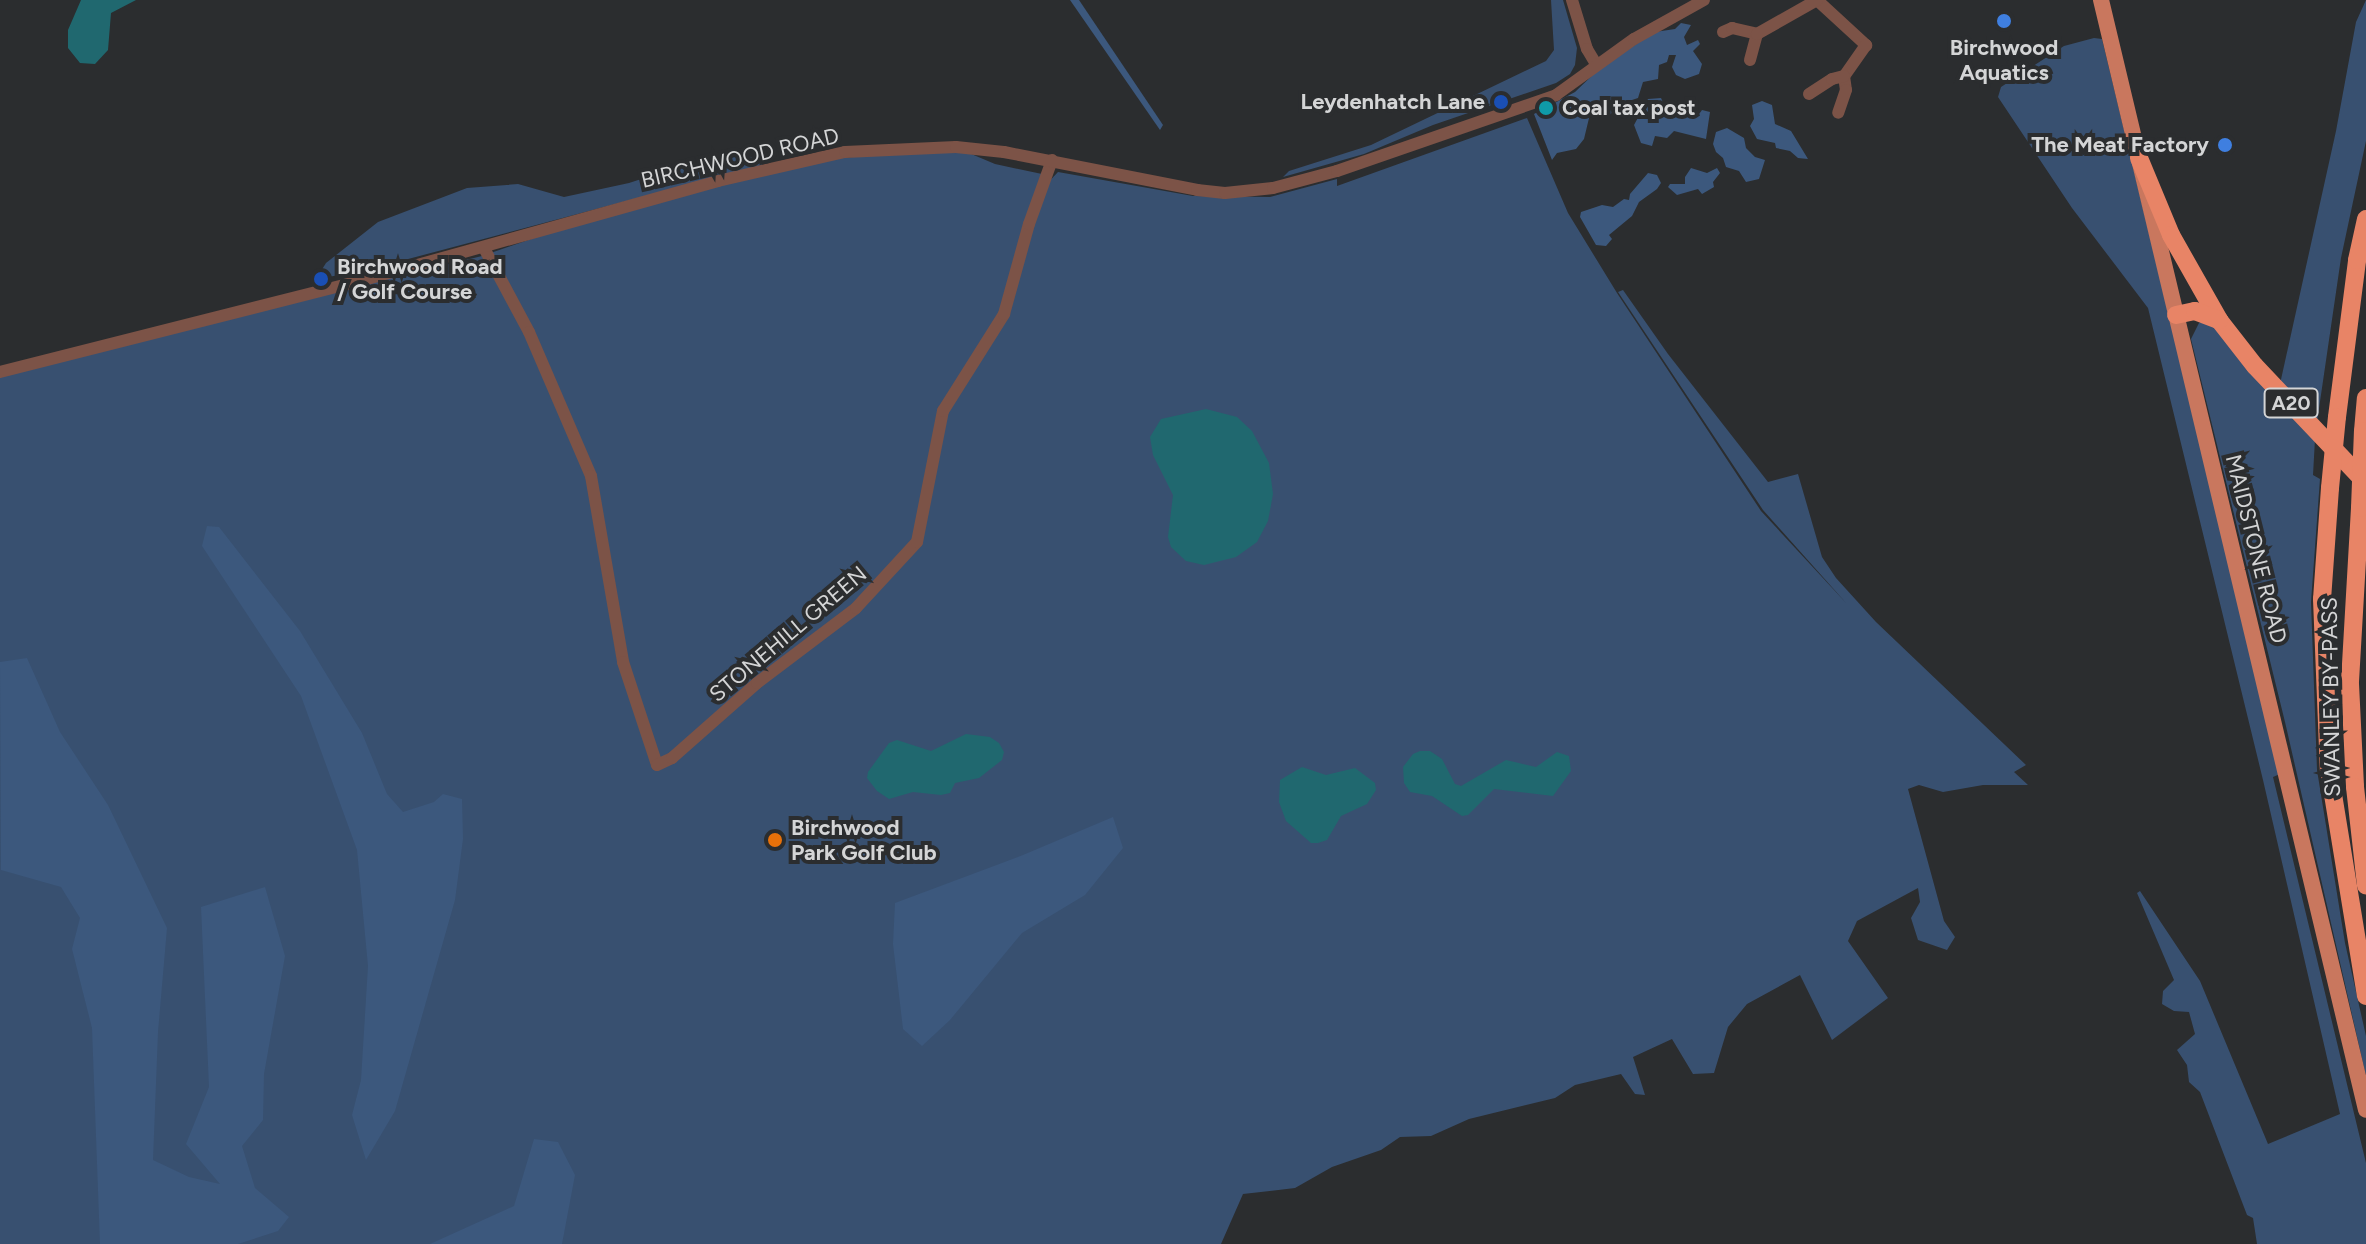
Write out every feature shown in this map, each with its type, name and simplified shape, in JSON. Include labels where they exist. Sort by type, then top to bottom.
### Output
[{"type":"highway","name":"A20","points":[[2139,158],[2171,235],[2219,320],[2255,366],[2366,483]]},
{"type":"highway","name":"SWANLEY BY-PASS","points":[[2366,219],[2357,260],[2337,417],[2322,599],[2329,770],[2366,996]]},
{"type":"highway","points":[[2176,315],[2195,311],[2219,320]]},
{"type":"highway","name":"SWANLEY BY-PASS","points":[[2366,398],[2350,684],[2355,787],[2366,885]]},
{"type":"main road","name":"MAIDSTONE ROAD","points":[[2101,0],[2366,1110]]},
{"type":"street","points":[[1572,0],[1587,49],[1596,64]]},
{"type":"street","name":"BIRCHWOOD ROAD","points":[[0,372],[484,248],[731,178],[845,152],[956,147],[1052,160],[1197,190],[1225,193],[1273,188],[1337,171],[1556,95],[1596,64],[1704,0]]},
{"type":"street","points":[[1723,32],[1732,28],[1757,34],[1817,0],[1866,45],[1844,76],[1832,79],[1809,94]]},
{"type":"street","points":[[1750,60],[1757,34]]},
{"type":"street","points":[[1838,113],[1846,90],[1844,76]]},
{"type":"street","name":"STONEHILL GREEN","points":[[484,248],[529,332],[591,476],[623,662],[657,765],[672,758],[757,683],[856,608],[917,542],[943,411],[1004,314],[1029,224],[1052,160]]},
{"type":"shaded area","points":[[81,0],[136,0],[111,13],[108,50],[95,64],[80,63],[68,48],[68,30]]},
{"type":"shaded area","points":[[1070,0],[1079,0],[1163,125],[1160,130]]},
{"type":"shaded area","points":[[1551,0],[1563,0],[1577,48],[1575,65],[1570,74],[1556,83],[1433,125],[1364,154],[1283,177],[1289,171],[1371,145],[1546,61],[1554,50]]},
{"type":"shaded area","points":[[2366,0],[2366,141],[2341,258],[2317,422],[2280,384],[2336,131],[2356,22]]},
{"type":"shaded area","points":[[1681,23],[1691,25],[1684,37],[1687,45],[1698,40],[1700,44],[1693,51],[1702,64],[1699,74],[1685,79],[1676,75],[1672,67],[1676,55],[1669,55],[1667,62],[1659,65],[1658,79],[1643,82],[1638,98],[1626,102],[1608,116],[1590,114],[1584,139],[1576,149],[1557,153],[1552,160],[1534,114],[1575,92],[1601,67],[1655,32],[1675,29]]},
{"type":"shaded area","points":[[2094,38],[2102,39],[2280,774],[2273,777],[2366,1163],[2366,1244],[2257,1244],[2253,1218],[2247,1215],[2200,1092],[2189,1082],[2187,1065],[2177,1050],[2195,1034],[2189,1012],[2174,1011],[2162,1004],[2163,991],[2174,980],[2137,893],[2140,891],[2200,981],[2268,1144],[2340,1114],[2263,780],[2148,308],[2072,208],[1998,97],[2001,87],[2064,46]]},
{"type":"shaded area","points":[[1661,98],[1667,111],[1675,116],[1681,109],[1691,110],[1697,117],[1702,110],[1710,112],[1706,139],[1674,131],[1667,138],[1655,136],[1652,146],[1641,143],[1634,125],[1648,99]]},
{"type":"shaded area","points":[[1762,101],[1772,105],[1775,124],[1791,131],[1808,159],[1776,148],[1775,143],[1757,139],[1750,126],[1754,119],[1752,105]]},
{"type":"shaded area","points":[[1527,118],[1568,213],[1617,293],[1761,511],[1847,604],[1763,510],[1618,292],[1623,290],[1668,354],[1768,482],[1798,474],[1822,557],[1836,578],[1876,622],[2026,765],[2014,772],[2028,785],[1983,785],[1943,792],[1919,785],[1908,789],[1944,921],[1955,937],[1947,950],[1918,940],[1911,918],[1920,902],[1918,888],[1857,921],[1848,941],[1888,998],[1832,1040],[1800,975],[1747,1004],[1728,1027],[1714,1073],[1693,1074],[1672,1039],[1633,1057],[1645,1095],[1635,1094],[1621,1074],[1575,1085],[1555,1098],[1469,1119],[1431,1136],[1400,1137],[1381,1150],[1332,1167],[1295,1188],[1243,1194],[1221,1244],[0,1244],[0,373],[482,256],[624,207],[796,162],[957,148],[995,164],[1042,174],[1041,190],[1058,172],[1193,196],[1270,197],[1337,179],[1337,186]]},
{"type":"shaded area","points":[[1727,128],[1744,138],[1746,148],[1755,157],[1765,160],[1759,179],[1746,182],[1739,171],[1726,167],[1723,158],[1716,152],[1713,144],[1716,132]]},
{"type":"shaded area","points":[[742,156],[761,158],[762,165],[363,271],[316,279],[326,263],[378,222],[467,188],[518,184],[564,197],[629,183],[681,166]]},
{"type":"shaded area","points":[[1691,168],[1707,173],[1717,168],[1720,173],[1713,182],[1714,187],[1702,194],[1698,189],[1677,195],[1668,187],[1670,184],[1685,184],[1685,177]]},
{"type":"shaded area","points":[[1648,173],[1657,175],[1661,183],[1657,189],[1639,202],[1632,216],[1609,235],[1612,239],[1606,246],[1596,245],[1580,217],[1581,212],[1602,205],[1613,207],[1624,199],[1629,200],[1630,194]]},
{"type":"shaded area","points":[[2199,323],[2213,325],[2315,439],[2313,475],[2320,479],[2311,602],[2317,770],[2345,943],[2366,1036],[2366,1076],[2285,722],[2191,339]]},
{"type":"shaded area","points":[[1206,409],[1237,417],[1252,431],[1269,463],[1273,494],[1268,521],[1257,542],[1236,557],[1204,565],[1186,561],[1171,547],[1168,537],[1173,495],[1153,455],[1150,437],[1161,419]]},
{"type":"shaded area","points":[[207,526],[219,527],[300,631],[362,733],[387,794],[403,812],[434,802],[443,794],[462,799],[463,839],[455,900],[395,1111],[366,1160],[352,1115],[361,1080],[368,966],[357,850],[301,696],[202,546]]},
{"type":"shaded area","points":[[27,658],[60,732],[108,805],[167,928],[158,1032],[153,1160],[189,1177],[220,1184],[186,1144],[209,1087],[201,907],[265,887],[285,956],[264,1074],[263,1120],[242,1146],[255,1188],[289,1217],[278,1231],[238,1244],[100,1244],[92,1028],[72,949],[80,918],[61,887],[1,870],[0,662]]},
{"type":"shaded area","points":[[966,734],[990,737],[999,743],[1004,752],[1002,760],[979,778],[955,783],[950,793],[913,792],[889,799],[877,791],[867,778],[889,743],[897,740],[931,751]]},
{"type":"shaded area","points":[[1430,751],[1442,759],[1455,784],[1461,786],[1506,760],[1536,767],[1557,752],[1569,756],[1571,771],[1553,796],[1494,789],[1468,815],[1462,816],[1432,796],[1410,792],[1404,783],[1403,767],[1413,754]]},
{"type":"shaded area","points":[[1302,767],[1326,775],[1355,768],[1375,783],[1376,790],[1367,804],[1341,816],[1327,840],[1318,843],[1311,843],[1286,821],[1279,802],[1280,780]]},
{"type":"shaded area","points":[[1113,817],[1123,848],[1085,895],[1022,933],[950,1020],[922,1046],[903,1029],[893,944],[895,903]]},
{"type":"shaded area","points":[[534,1139],[558,1142],[575,1175],[562,1244],[430,1244],[514,1206]]},
{"type":"place","name":"Birchwood Aquatics","points":[[2004,21]]},
{"type":"place","name":"Leydenhatch Lane","points":[[1501,102]]},
{"type":"place","name":"Coal tax post","points":[[1546,108]]},
{"type":"place","name":"The Meat Factory","points":[[2225,145]]},
{"type":"place","name":"Birchwood Road / Golf Course","points":[[321,279]]},
{"type":"place","name":"Birchwood Park Golf Club","points":[[775,840]]}]
